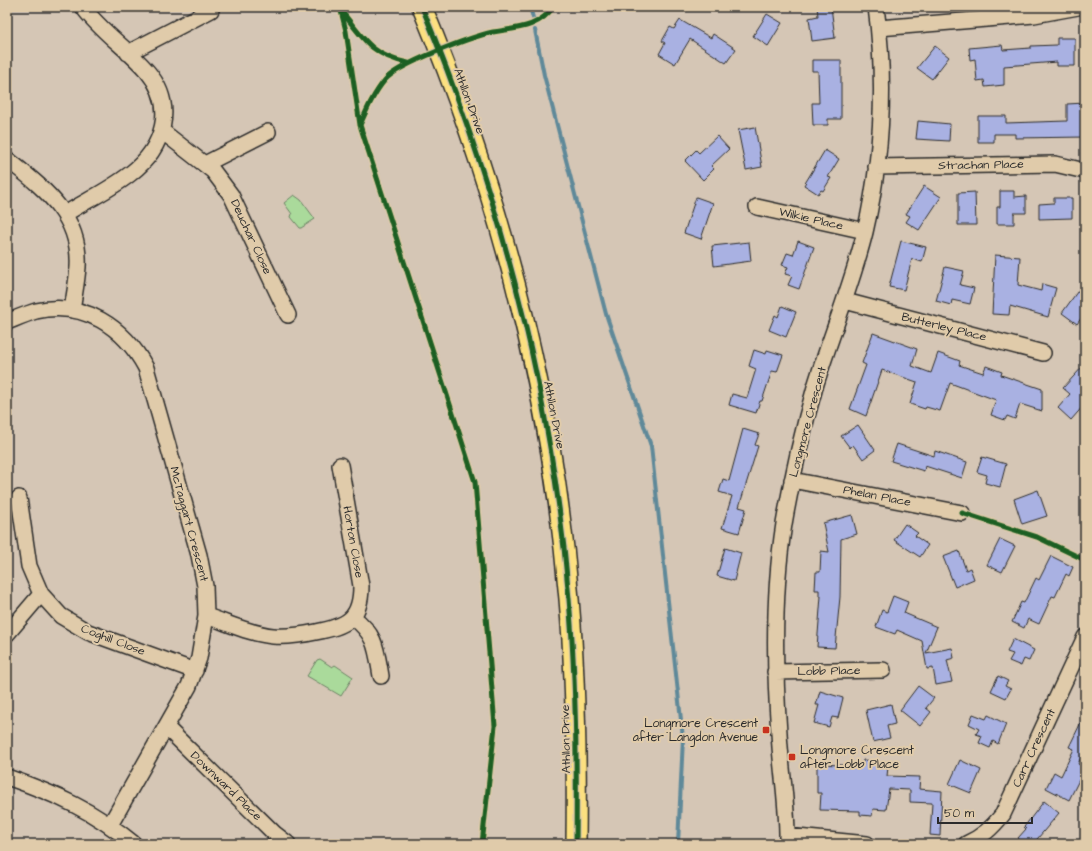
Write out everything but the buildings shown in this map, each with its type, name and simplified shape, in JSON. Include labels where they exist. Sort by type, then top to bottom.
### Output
[{"type":"main road","name":"Athllon Drive","points":[[422,7],[444,62],[482,167],[506,248],[529,340],[552,460],[569,597],[575,678],[577,762],[576,844]]},
{"type":"street","points":[[65,214],[130,174],[146,159],[158,141],[165,116],[164,100],[157,85],[147,71],[91,19],[83,7]]},
{"type":"street","name":"Longmore Crescent","points":[[787,840],[776,672],[778,574],[792,480],[815,386],[845,301],[865,232],[876,167],[881,116],[882,81],[879,28],[876,7]]},
{"type":"street","points":[[879,28],[1034,15],[1078,7]]},
{"type":"street","points":[[128,53],[211,10]]},
{"type":"street","name":"Deuchar Close","points":[[162,131],[205,164],[231,195],[288,315]]},
{"type":"street","points":[[205,164],[268,132]]},
{"type":"street","points":[[7,159],[44,189],[65,214],[77,245],[78,266],[72,310]]},
{"type":"street","name":"Strachan Place","points":[[876,167],[1056,164],[1085,171]]},
{"type":"street","name":"Wilkie Place","points":[[757,207],[865,232]]},
{"type":"street","name":"Butterley Place","points":[[845,301],[1043,353]]},
{"type":"street","name":"McTaggart Crescent","points":[[7,322],[36,311],[54,309],[72,310],[104,321],[122,334],[136,350],[146,368],[199,555],[205,586],[206,616],[205,630],[195,671],[166,728],[110,824]]},
{"type":"street","name":"Horton Close","points":[[340,465],[361,586],[361,599],[353,617]]},
{"type":"street","name":"Phelan Place","points":[[792,480],[962,513]]},
{"type":"street","name":"Coghill Close","points":[[19,498],[29,566],[41,594],[60,616],[88,632],[195,671]]},
{"type":"street","points":[[7,634],[41,594]]},
{"type":"street","points":[[206,616],[256,632],[274,636],[301,635],[337,628],[353,617],[370,633],[375,643],[381,676]]},
{"type":"street","name":"Carr Crescent","points":[[966,844],[977,839],[992,828],[1003,814],[1085,638]]},
{"type":"street","name":"Lobb Place","points":[[776,672],[883,670]]},
{"type":"street","name":"Downward Place","points":[[166,728],[274,834],[288,844]]},
{"type":"street","points":[[7,777],[56,796],[110,824],[134,844]]},
{"type":"street","points":[[787,840],[867,844]]},
{"type":"green space","points":[[294,195],[301,200],[315,219],[301,228],[291,217],[292,214],[284,203]]},
{"type":"green space","points":[[320,659],[332,667],[335,665],[353,677],[341,696],[307,676],[317,660]]},
{"type":"waterway","points":[[530,7],[533,18]]},
{"type":"waterway","points":[[535,30],[544,75],[606,314],[651,446],[683,738],[678,844]]},
{"type":"cycle path","points":[[340,7],[346,31],[360,125],[475,482],[495,726],[482,844]]},
{"type":"cycle path","points":[[422,7],[450,78],[498,223],[536,372],[550,447],[561,523],[571,629],[576,721],[576,844]]},
{"type":"cycle path","points":[[360,125],[377,90],[385,80],[404,66],[469,39],[534,23],[547,14],[553,7]]},
{"type":"cycle path","points":[[344,14],[370,46],[386,56],[408,63]]},
{"type":"cycle path","points":[[962,513],[1037,537],[1085,560]]},
{"type":"place","name":"Longmore Crescent after Langdon Avenue","points":[[766,730]]},
{"type":"place","name":"Longmore Crescent after Lobb Place","points":[[792,757]]}]
